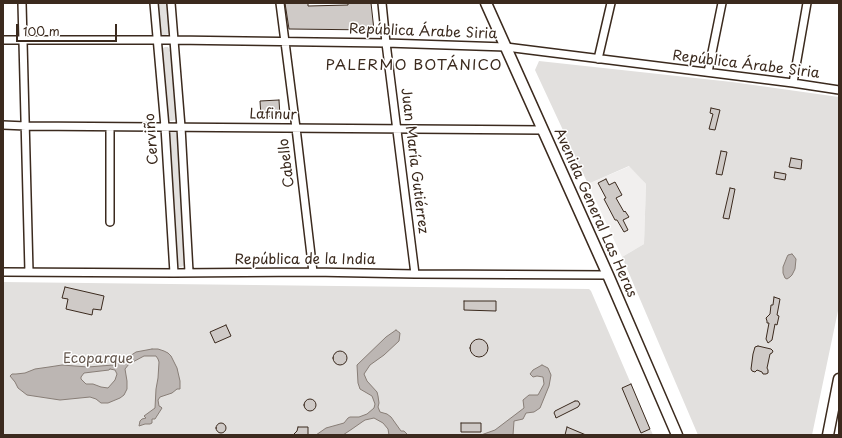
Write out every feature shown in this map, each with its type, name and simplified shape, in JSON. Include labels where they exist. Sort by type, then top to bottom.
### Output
[{"type":"main road","name":"Avenida General Las Heras","points":[[486,3],[608,275],[677,435]]},
{"type":"main road","points":[[828,435],[839,379]]},
{"type":"street","points":[[22,3],[29,272]]},
{"type":"street","name":"Cerviño","points":[[154,3],[165,127],[174,273]]},
{"type":"street","name":"Cerviño","points":[[170,3],[181,127],[189,272]]},
{"type":"street","name":"Cabello","points":[[280,3],[313,272]]},
{"type":"street","name":"Juan María Gutiérrez","points":[[382,3],[415,274]]},
{"type":"street","points":[[598,59],[611,3]]},
{"type":"street","points":[[708,72],[722,3]]},
{"type":"street","points":[[793,83],[807,3]]},
{"type":"street","name":"República Árabe Siria","points":[[3,40],[173,40],[386,43],[506,47],[839,90]]},
{"type":"street","name":"Lafinur","points":[[3,126],[543,130]]},
{"type":"street","points":[[110,127],[110,222]]},
{"type":"street","points":[[173,249],[175,252],[182,252],[188,248]]},
{"type":"street","name":"República de la India","points":[[3,272],[313,272],[608,275]]},
{"type":"shaded area","points":[[630,166],[646,184],[644,244],[622,257],[588,184]]},
{"type":"shaded area","points":[[792,254],[796,259],[795,269],[792,275],[787,279],[783,273],[783,267],[788,255]]},
{"type":"shaded area","points":[[396,330],[400,333],[399,341],[384,355],[370,365],[364,374],[367,381],[377,392],[379,403],[378,407],[380,412],[391,417],[401,431],[404,431],[408,435],[389,435],[388,429],[383,423],[374,418],[365,420],[343,435],[316,435],[326,428],[344,423],[350,417],[359,417],[367,414],[374,408],[375,404],[372,396],[360,389],[358,383],[357,365],[386,337]]},
{"type":"shaded area","points":[[158,349],[168,353],[177,368],[180,381],[180,389],[160,397],[158,400],[159,406],[162,408],[155,419],[152,419],[152,423],[150,424],[139,426],[140,421],[146,418],[144,416],[155,408],[159,362],[156,356],[144,356],[129,364],[125,369],[127,389],[124,395],[108,403],[101,403],[90,397],[60,400],[27,395],[18,388],[10,376],[12,374],[25,373],[35,369],[62,365],[88,367],[113,365],[121,362],[136,352]],"holes":[[[110,369],[115,370],[117,374],[115,380],[108,388],[93,384],[86,384],[81,379],[84,373]]]},
{"type":"shaded area","points":[[542,365],[548,368],[551,375],[549,386],[540,408],[534,412],[526,413],[523,419],[514,421],[513,435],[481,435],[495,430],[524,408],[523,400],[529,395],[538,395],[544,384],[543,377],[533,377],[530,374],[533,370]]},
{"type":"green space","points":[[157,3],[167,3],[170,30],[166,35],[160,35],[159,33]]},
{"type":"green space","points":[[168,47],[171,52],[176,117],[175,120],[171,121],[167,118],[160,50]]},
{"type":"green space","points":[[539,61],[732,82],[839,97],[839,306],[812,435],[698,435],[622,257],[644,244],[646,184],[629,166],[588,184],[535,70]]},
{"type":"green space","points":[[170,133],[176,133],[177,137],[186,265],[181,267],[177,267],[168,137]]},
{"type":"green space","name":"Ecoparque","points":[[3,282],[589,289],[653,435],[3,435]]},
{"type":"building","points":[[285,3],[308,3],[308,6],[371,3],[374,30],[289,29]]},
{"type":"building","points":[[279,100],[280,116],[261,117],[260,101]]},
{"type":"building","points":[[711,108],[720,110],[715,130],[709,129],[713,114],[710,113]]},
{"type":"building","points":[[721,151],[727,152],[722,175],[716,174]]},
{"type":"building","points":[[791,158],[802,160],[801,169],[789,167]]},
{"type":"building","points":[[775,172],[786,174],[785,180],[774,178]]},
{"type":"building","points":[[606,179],[609,185],[615,182],[622,195],[616,198],[624,212],[625,211],[629,217],[623,220],[628,230],[624,232],[617,220],[615,220],[604,199],[606,198],[598,183]]},
{"type":"building","points":[[730,188],[735,189],[729,219],[723,218]]},
{"type":"building","points":[[65,287],[104,296],[101,310],[93,309],[92,315],[66,309],[68,299],[62,298]]},
{"type":"building","points":[[774,297],[780,299],[777,315],[779,316],[777,325],[775,324],[772,340],[768,343],[766,339],[769,323],[767,323],[766,318],[770,314]]},
{"type":"building","points":[[464,301],[496,301],[496,311],[464,310]]},
{"type":"building","points":[[226,325],[231,336],[215,343],[210,332]]},
{"type":"building","points":[[479,339],[485,342],[488,348],[485,354],[479,357],[473,354],[470,348],[473,342]]},
{"type":"building","points":[[758,346],[771,349],[773,351],[770,354],[767,368],[768,373],[766,374],[763,374],[757,370],[755,372],[752,371],[751,369],[755,347]]},
{"type":"building","points":[[340,351],[345,353],[347,358],[345,363],[340,365],[335,363],[333,358],[335,353]]},
{"type":"building","points":[[631,384],[650,429],[641,433],[622,388]]},
{"type":"building","points":[[308,399],[312,399],[316,405],[312,411],[308,411],[304,407],[304,403]]},
{"type":"building","points":[[578,401],[580,404],[578,407],[556,418],[554,413],[555,411]]},
{"type":"building","points":[[219,423],[223,423],[225,424],[225,432],[219,433],[216,430],[216,426]]},
{"type":"building","points":[[461,423],[481,423],[481,432],[461,432]]},
{"type":"building","points":[[298,427],[308,427],[308,435],[293,435],[297,431]]},
{"type":"building","points":[[567,427],[586,435],[565,435]]},
{"type":"district","name":"PALERMO BOTÁNICO","points":[[414,66]]}]
